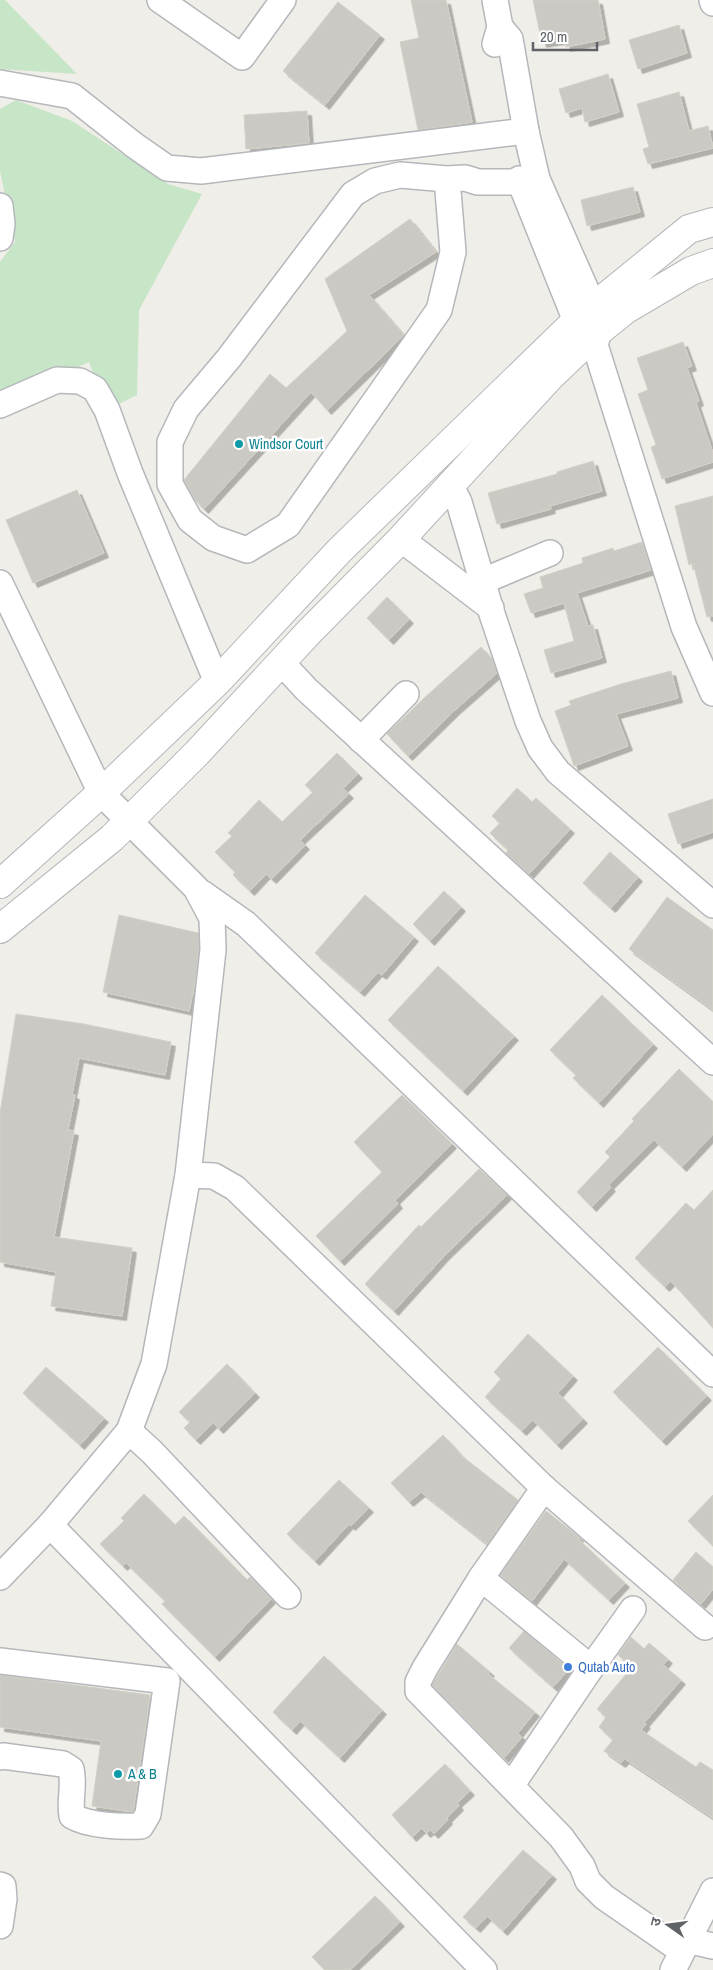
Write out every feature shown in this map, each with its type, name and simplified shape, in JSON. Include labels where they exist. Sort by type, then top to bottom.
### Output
[{"type":"street","points":[[160,0],[242,57],[283,0]]},
{"type":"street","points":[[495,0],[500,27],[510,39],[518,131],[527,174],[590,329],[684,627],[713,693]]},
{"type":"street","points":[[0,83],[72,96],[134,145],[167,168],[201,171],[518,131]]},
{"type":"street","points":[[456,178],[453,252],[440,310],[288,525],[247,550],[213,538],[190,520],[170,484],[170,442],[186,409],[229,358],[353,194],[376,181],[400,175],[456,178],[478,182],[527,174]]},
{"type":"street","points":[[0,206],[2,224],[0,238]]},
{"type":"street","points":[[0,884],[101,793],[217,682],[340,550],[590,329],[689,229],[713,222]]},
{"type":"street","points":[[0,929],[112,838],[196,753],[281,662],[401,539],[549,378],[590,329],[691,271],[713,263]]},
{"type":"street","points":[[0,405],[57,380],[80,381],[94,389],[107,410],[130,473],[217,682]]},
{"type":"street","points":[[450,484],[460,502],[490,608],[528,721],[540,748],[558,772],[713,905]]},
{"type":"street","points":[[401,539],[490,608]]},
{"type":"street","points":[[483,581],[550,553]]},
{"type":"street","points":[[0,583],[101,793],[196,888],[246,924],[713,1374]]},
{"type":"street","points":[[281,662],[306,689],[361,740],[713,1062]]},
{"type":"street","points":[[361,740],[406,694]]},
{"type":"street","points":[[0,1577],[50,1525],[129,1431],[154,1364],[188,1174],[213,950],[212,918],[196,888]]},
{"type":"street","points":[[188,1174],[214,1176],[235,1188],[544,1488],[705,1627]]},
{"type":"street","points":[[129,1431],[159,1459],[288,1596]]},
{"type":"street","points":[[544,1488],[481,1578],[425,1668],[418,1682],[418,1691],[562,1837],[582,1866],[588,1881],[604,1897],[681,1954]]},
{"type":"street","points":[[50,1525],[484,1970]]},
{"type":"street","points":[[481,1578],[590,1668]]},
{"type":"street","points":[[511,1786],[590,1668],[633,1609]]},
{"type":"street","points":[[0,1661],[167,1681],[148,1814],[141,1826],[125,1827],[80,1821],[72,1816],[70,1806],[74,1779],[71,1768],[63,1764],[0,1757]]},
{"type":"street","points":[[0,1885],[3,1886],[4,1899],[0,1926]]},
{"type":"street","points":[[681,1954],[713,1891]]},
{"type":"street","points":[[681,1954],[713,1946]]},
{"type":"green space","points":[[0,0],[5,0],[77,74],[0,69]]},
{"type":"green space","points":[[16,100],[72,121],[168,184],[202,194],[139,310],[137,395],[107,410],[89,362],[0,403],[0,262],[15,242],[0,171],[0,109]]},
{"type":"building","points":[[411,0],[446,0],[472,122],[418,130],[400,42],[419,38]]},
{"type":"building","points":[[533,0],[598,0],[605,39],[566,47],[565,39],[542,43]]},
{"type":"building","points":[[338,2],[380,35],[325,105],[283,71]]},
{"type":"building","points":[[679,25],[687,53],[638,69],[629,40]]},
{"type":"building","points":[[608,74],[619,112],[585,122],[582,108],[566,113],[559,89]]},
{"type":"building","points":[[679,92],[689,131],[708,126],[713,148],[648,164],[643,149],[649,147],[637,104]]},
{"type":"building","points":[[307,111],[309,143],[246,149],[244,115]]},
{"type":"building","points":[[633,187],[640,212],[587,226],[581,200]]},
{"type":"building","points":[[410,219],[436,252],[369,295],[404,335],[327,410],[311,392],[204,509],[195,500],[184,480],[270,374],[286,388],[347,331],[325,279]]},
{"type":"building","points":[[683,342],[692,366],[687,368],[699,401],[696,403],[713,453],[713,462],[662,479],[651,447],[656,445],[638,394],[648,390],[637,358]]},
{"type":"building","points":[[593,461],[602,491],[550,506],[551,509],[497,524],[488,493],[557,474],[557,472]]},
{"type":"building","points":[[77,490],[104,553],[33,583],[6,520]]},
{"type":"building","points":[[713,496],[713,616],[707,617],[693,563],[689,565],[675,506]]},
{"type":"building","points":[[642,542],[651,570],[577,593],[588,626],[593,625],[602,658],[551,673],[544,650],[574,641],[564,603],[531,613],[524,594],[543,588],[540,577],[583,563],[582,558],[613,548],[614,551]]},
{"type":"building","points":[[387,597],[409,619],[389,640],[367,618]]},
{"type":"building","points":[[481,647],[492,659],[497,673],[455,710],[408,756],[387,734]]},
{"type":"building","points":[[671,671],[678,698],[616,714],[628,746],[574,766],[555,711],[571,705],[569,701],[621,684]]},
{"type":"building","points":[[337,753],[358,774],[343,788],[349,794],[300,840],[305,845],[272,879],[266,874],[250,891],[233,875],[235,872],[215,852],[232,836],[228,833],[259,800],[282,822],[313,792],[305,785]]},
{"type":"building","points":[[517,788],[532,802],[536,798],[570,829],[529,874],[506,853],[508,850],[490,833],[500,823],[492,816]]},
{"type":"building","points":[[713,799],[713,832],[678,844],[668,814]]},
{"type":"building","points":[[610,852],[638,877],[611,908],[583,883]]},
{"type":"building","points":[[444,891],[461,907],[430,941],[413,924]]},
{"type":"building","points":[[365,895],[414,937],[382,975],[378,972],[360,992],[315,953]]},
{"type":"building","points":[[667,897],[713,930],[713,1010],[629,949]]},
{"type":"building","points":[[119,915],[198,933],[199,949],[189,1011],[103,992]]},
{"type":"building","points":[[438,966],[514,1036],[463,1091],[388,1020]]},
{"type":"building","points":[[602,995],[653,1044],[599,1103],[573,1078],[576,1075],[550,1050]]},
{"type":"building","points":[[16,1014],[84,1024],[171,1042],[165,1075],[79,1058],[72,1094],[75,1095],[68,1130],[74,1131],[54,1237],[132,1248],[122,1316],[51,1306],[56,1272],[0,1262],[0,1113]]},
{"type":"building","points":[[679,1069],[713,1102],[713,1134],[682,1167],[654,1140],[609,1185],[611,1187],[592,1207],[577,1192],[610,1157],[605,1152],[634,1121],[632,1119]]},
{"type":"building","points":[[402,1095],[452,1144],[395,1200],[398,1204],[340,1261],[316,1236],[382,1172],[354,1142]]},
{"type":"building","points":[[479,1169],[507,1195],[444,1256],[394,1311],[365,1284],[419,1225],[421,1227]]},
{"type":"building","points":[[713,1190],[713,1328],[671,1281],[665,1287],[635,1258],[686,1203],[694,1210]]},
{"type":"building","points":[[528,1334],[573,1376],[558,1393],[583,1419],[557,1445],[533,1420],[522,1431],[485,1397],[501,1379],[494,1372]]},
{"type":"building","points":[[658,1347],[707,1396],[662,1441],[613,1392]]},
{"type":"building","points":[[227,1364],[255,1393],[219,1429],[213,1423],[196,1440],[184,1428],[190,1422],[179,1412]]},
{"type":"building","points":[[46,1367],[104,1418],[80,1445],[23,1393]]},
{"type":"building","points":[[443,1435],[463,1457],[518,1500],[487,1544],[421,1492],[409,1502],[391,1483]]},
{"type":"building","points":[[339,1480],[369,1508],[351,1526],[349,1524],[315,1561],[287,1534]]},
{"type":"building","points":[[144,1494],[175,1525],[184,1516],[247,1580],[250,1577],[271,1599],[215,1657],[162,1604],[165,1601],[126,1563],[123,1566],[100,1544],[124,1521],[121,1518]]},
{"type":"building","points":[[713,1495],[713,1546],[688,1521]]},
{"type":"building","points":[[546,1511],[579,1537],[578,1539],[625,1583],[609,1600],[564,1559],[532,1601],[500,1575]]},
{"type":"building","points":[[696,1552],[713,1567],[713,1589],[701,1604],[673,1580]]},
{"type":"building","points":[[524,1631],[569,1669],[553,1687],[509,1648]]},
{"type":"building","points":[[631,1637],[644,1649],[649,1643],[668,1659],[663,1665],[681,1680],[644,1723],[646,1724],[641,1730],[696,1767],[700,1762],[713,1770],[713,1818],[625,1759],[621,1763],[604,1751],[613,1740],[599,1727],[606,1717],[597,1709],[632,1667],[618,1655]]},
{"type":"building","points":[[457,1644],[490,1672],[488,1674],[535,1712],[518,1733],[522,1737],[504,1758],[432,1685]]},
{"type":"building","points":[[324,1656],[382,1710],[340,1758],[300,1721],[292,1730],[273,1712]]},
{"type":"building","name":"A & B","points":[[0,1675],[150,1695],[133,1812],[92,1806],[101,1741],[0,1727]]},
{"type":"building","points":[[445,1764],[470,1791],[457,1803],[459,1806],[434,1834],[430,1830],[426,1833],[422,1828],[412,1837],[392,1815]]},
{"type":"building","points":[[523,1850],[552,1875],[503,1931],[487,1916],[476,1928],[463,1917]]},
{"type":"building","points":[[375,1896],[400,1922],[350,1970],[325,1970],[312,1957]]},
{"type":"place","name":"Windsor Court","points":[[239,444]]},
{"type":"place","name":"Qutab Auto","points":[[568,1667]]},
{"type":"place","name":"A & B","points":[[118,1774]]}]
